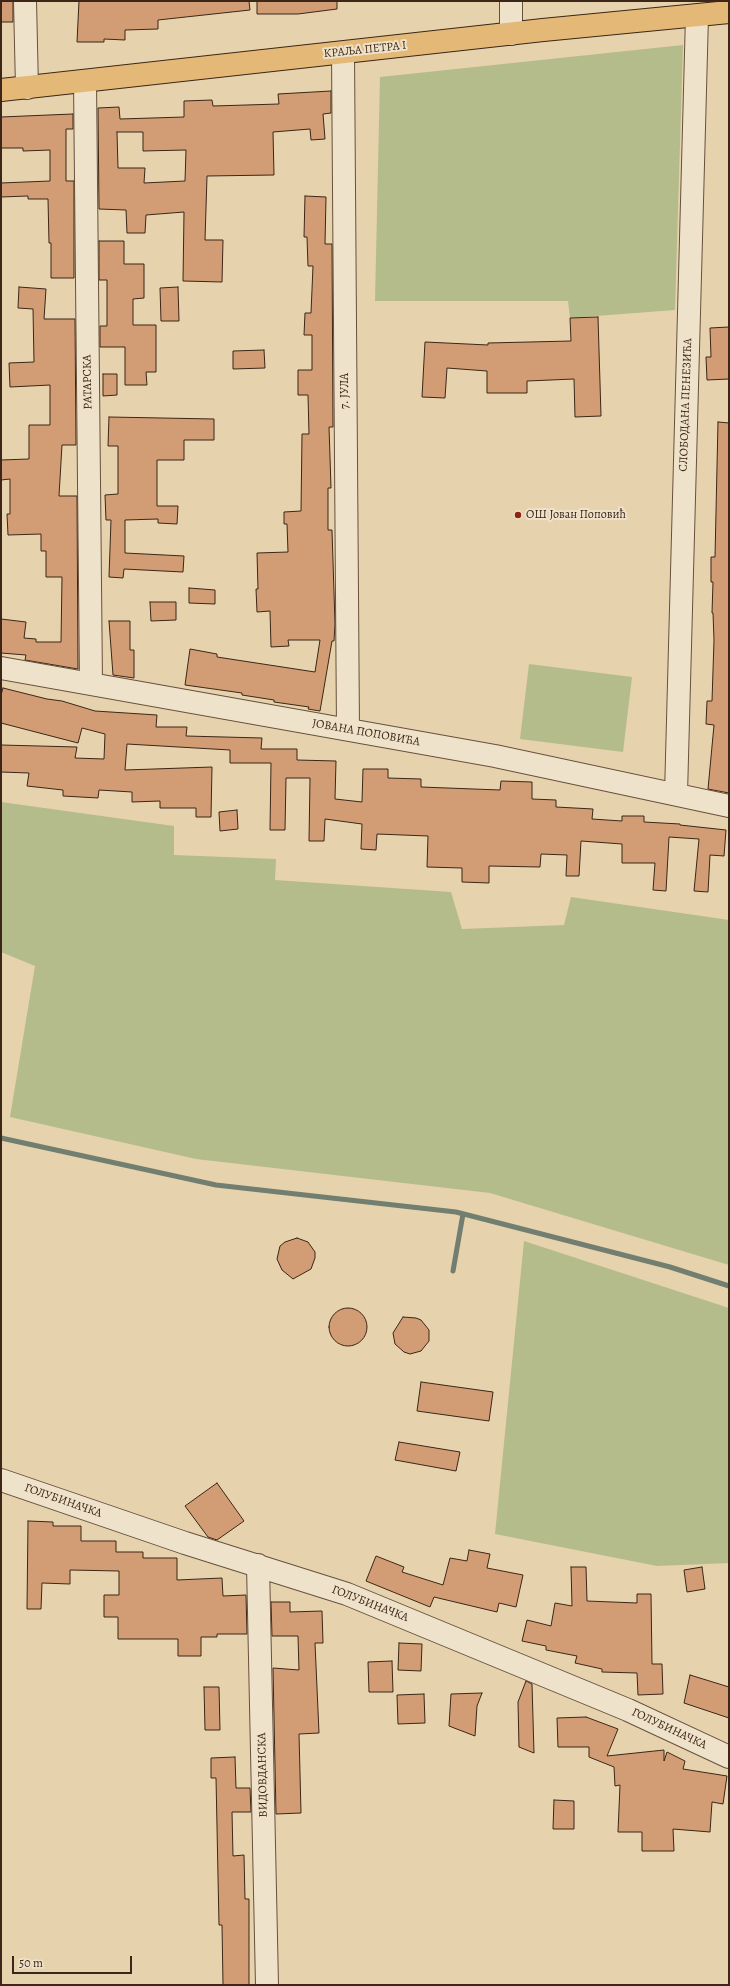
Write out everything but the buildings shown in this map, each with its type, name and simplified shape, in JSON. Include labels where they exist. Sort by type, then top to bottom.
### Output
[{"type":"main road","name":"КРАЉА ПЕТРА I","points":[[1,90],[511,34],[729,12]]},
{"type":"street","points":[[25,1],[27,88]]},
{"type":"street","points":[[511,1],[511,34]]},
{"type":"street","name":"СЛОБОДАНА ПЕНЕЗИЋА","points":[[676,794],[697,16]]},
{"type":"street","name":"7. ЈУЛА","points":[[343,53],[348,729]]},
{"type":"street","name":"РАТАРСКА","points":[[85,81],[91,684]]},
{"type":"street","name":"ЈОВАНА ПОПОВИЋА","points":[[1,668],[495,756],[729,806]]},
{"type":"street","name":"ГОЛУБИНАЧКА","points":[[1,1480],[185,1543],[347,1594],[628,1710],[729,1757]]},
{"type":"street","name":"ВИДОВДАНСКА","points":[[258,1565],[267,1985]]},
{"type":"green space","points":[[683,45],[675,310],[570,318],[568,301],[375,301],[380,77]]},
{"type":"green space","points":[[529,664],[632,677],[623,752],[520,739]]},
{"type":"green space","points":[[1,802],[174,826],[174,855],[276,859],[275,880],[451,892],[462,929],[564,925],[571,897],[729,920],[729,1265],[490,1193],[196,1159],[10,1117],[35,966],[1,952]]},
{"type":"green space","points":[[524,1241],[729,1308],[729,1563],[657,1566],[495,1534]]},
{"type":"waterway","points":[[1,1138],[216,1185],[456,1212],[670,1267],[729,1286]]},
{"type":"waterway","points":[[453,1271],[463,1214]]},
{"type":"place","name":"ОШ Јован Поповић","points":[[518,515]]}]
